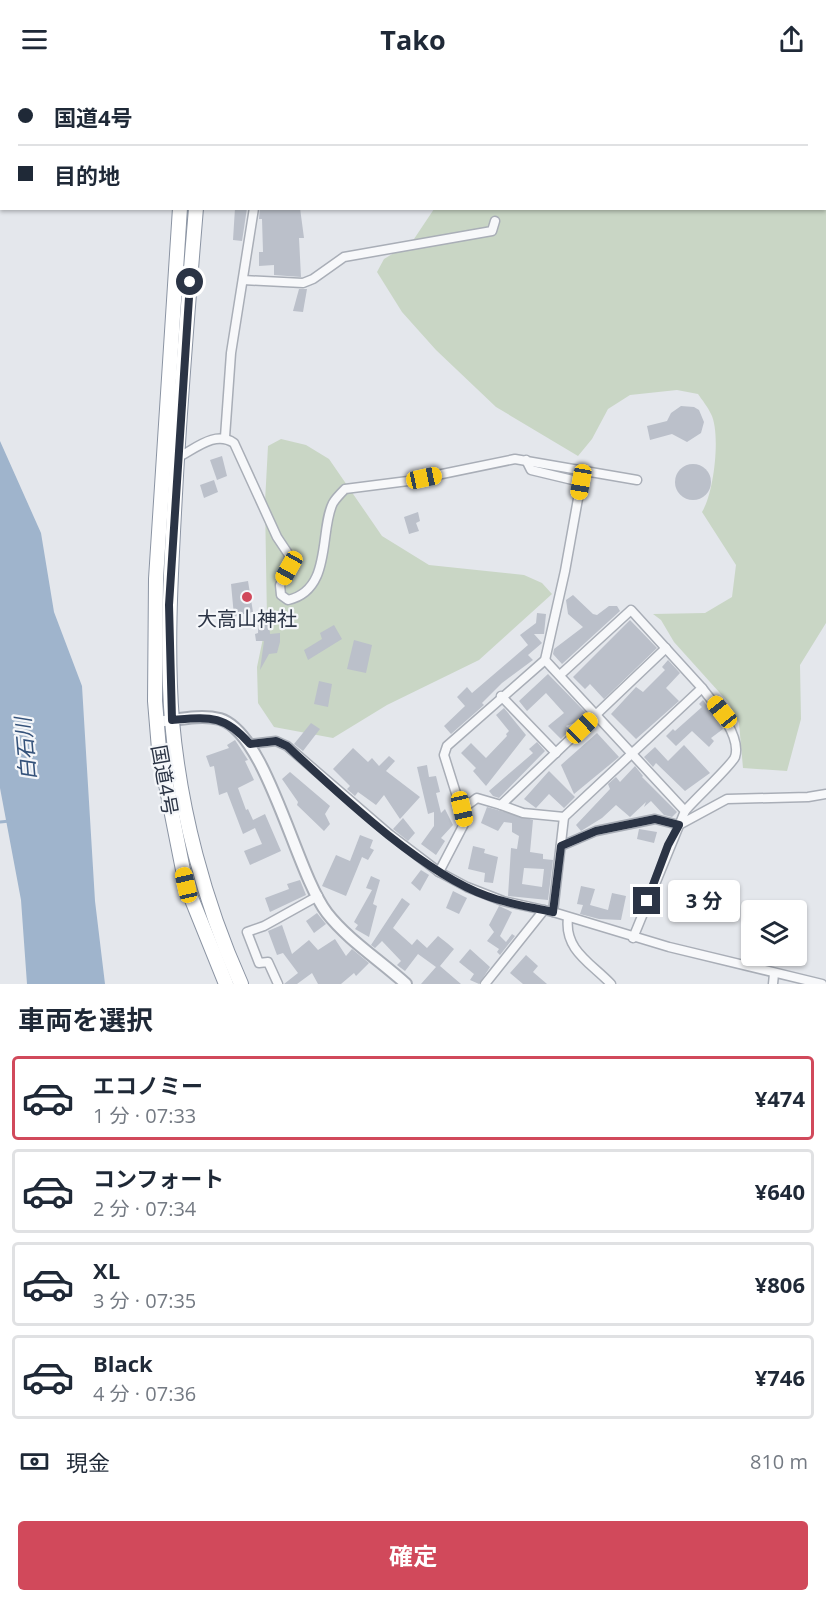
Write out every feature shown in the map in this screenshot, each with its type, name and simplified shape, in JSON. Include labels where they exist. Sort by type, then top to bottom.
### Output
[{"type":"highway","name":"国道4号","points":[[180,210],[156,579],[154,648],[156,722],[171,818],[186,885],[225,984]]},
{"type":"highway","name":"国道4号","points":[[196,210],[177,458],[169,605],[172,720],[178,771],[195,852],[218,925],[241,984]]},
{"type":"street","points":[[225,437],[231,353],[254,210]]},
{"type":"street","points":[[243,280],[303,283],[314,279],[344,257],[492,231],[495,221]]},
{"type":"street","points":[[177,458],[215,438],[225,437],[234,443],[277,537],[289,555],[289,568],[280,585],[281,595],[288,600],[299,598],[316,577],[322,564],[332,505],[345,489],[408,481],[515,459],[637,480]]},
{"type":"street","points":[[439,872],[465,822],[444,755],[447,746],[544,660],[565,571],[581,482],[531,470],[526,460]]},
{"type":"street","points":[[560,675],[631,610],[722,712],[736,744],[735,758],[685,811],[668,845],[633,938]]},
{"type":"street","points":[[501,805],[666,648]]},
{"type":"street","points":[[544,660],[685,811]]},
{"type":"street","points":[[485,984],[549,911],[564,817],[702,688]]},
{"type":"street","points":[[501,696],[556,753]]},
{"type":"street","points":[[156,722],[202,717],[221,719],[236,728],[250,744],[327,913],[406,984]]},
{"type":"street","points":[[250,744],[276,741],[287,746],[389,834],[439,872],[486,896],[549,911],[633,938],[822,984]]},
{"type":"street","points":[[561,846],[596,831],[655,819],[679,825],[726,799],[808,797],[826,794]]},
{"type":"street","points":[[462,809],[477,798],[524,813],[564,817]]},
{"type":"street","points":[[278,984],[272,966],[268,962],[259,963],[247,932],[281,917],[318,896]]},
{"type":"street","points":[[568,918],[567,928],[572,947],[611,984]]},
{"type":"street","points":[[773,984],[774,974]]},
{"type":"green space","points":[[433,210],[826,210],[826,623],[800,665],[801,719],[787,771],[743,768],[739,723],[728,702],[674,642],[661,620],[653,614],[705,613],[732,597],[736,565],[702,512],[710,492],[716,449],[714,423],[707,406],[698,394],[677,390],[630,395],[608,409],[592,439],[578,456],[496,407],[436,350],[402,312],[377,272],[384,259],[412,242]]},
{"type":"green space","points":[[281,439],[306,445],[329,459],[382,536],[429,565],[524,575],[542,583],[552,594],[479,660],[387,705],[333,738],[274,727],[258,703],[257,667],[267,619],[265,502],[268,446]]},
{"type":"water","name":"白石川","points":[[0,441],[41,533],[54,612],[82,686],[95,901],[105,984],[27,984],[21,900],[0,788]]},
{"type":"building","points":[[235,210],[247,210],[242,241],[233,240]]},
{"type":"building","points":[[260,210],[300,210],[304,238],[299,238],[301,277],[274,275],[274,265],[259,266],[259,252],[263,252],[262,219],[259,219]]},
{"type":"building","points":[[299,289],[307,289],[303,312],[293,311]]},
{"type":"building","points":[[681,406],[694,407],[699,410],[704,422],[701,433],[687,442],[672,434],[650,440],[647,426],[667,421],[671,413]]},
{"type":"building","points":[[222,456],[227,476],[217,480],[210,460]]},
{"type":"building","points":[[693,464],[706,469],[711,482],[706,495],[693,500],[680,495],[675,482],[680,469]]},
{"type":"building","points":[[214,480],[218,492],[204,498],[200,485]]},
{"type":"building","points":[[418,512],[420,521],[416,523],[419,531],[409,534],[404,517]]},
{"type":"building","points":[[248,581],[253,612],[234,616],[231,584]]},
{"type":"building","points":[[573,595],[593,614],[597,615],[609,606],[617,606],[620,611],[562,664],[553,654],[554,649],[583,627],[568,614],[566,600]]},
{"type":"building","points":[[268,611],[270,634],[280,633],[280,642],[277,653],[269,654],[260,670],[264,641],[256,641],[255,634],[258,633],[259,612]]},
{"type":"building","points":[[537,613],[546,614],[544,634],[534,634],[542,643],[528,655],[533,660],[502,683],[482,703],[484,705],[451,734],[444,726],[465,706],[457,697],[467,687],[472,693],[528,645],[520,635],[536,623]]},
{"type":"building","points":[[630,620],[657,648],[604,699],[590,684],[585,689],[573,677]]},
{"type":"building","points":[[334,625],[342,639],[308,660],[304,650],[322,639],[320,633]]},
{"type":"building","points":[[354,640],[372,645],[366,673],[347,669]]},
{"type":"building","points":[[668,660],[680,673],[666,688],[679,701],[636,739],[611,714],[636,687],[643,692],[665,670],[662,667]]},
{"type":"building","points":[[548,674],[587,714],[580,721],[566,726],[570,730],[561,739],[548,726],[564,713],[546,693],[527,711],[519,701]]},
{"type":"building","points":[[319,681],[332,684],[328,707],[314,704]]},
{"type":"building","points":[[703,700],[723,729],[711,738],[714,741],[709,747],[692,731],[676,746],[666,736],[702,707],[699,704]]},
{"type":"building","points":[[504,708],[526,735],[486,786],[473,771],[476,768],[461,753],[471,743],[486,758],[509,731],[496,715]]},
{"type":"building","points":[[311,723],[320,729],[303,751],[294,744]]},
{"type":"building","points":[[597,733],[619,757],[574,794],[561,765]]},
{"type":"building","points":[[235,740],[248,760],[245,761],[254,780],[238,788],[246,810],[248,809],[253,820],[265,814],[281,851],[250,865],[244,851],[262,844],[255,828],[243,834],[227,792],[219,795],[214,766],[210,767],[206,756],[229,748],[227,745]]},
{"type":"building","points":[[537,742],[545,751],[499,798],[493,796],[489,791],[533,753],[529,749]]},
{"type":"building","points":[[684,745],[710,773],[685,791],[656,763],[653,767],[644,757],[655,747],[668,761]]},
{"type":"building","points":[[353,748],[368,762],[372,758],[379,766],[389,756],[395,761],[386,771],[420,797],[400,819],[384,795],[376,805],[358,792],[355,796],[347,789],[350,786],[333,769]]},
{"type":"building","points":[[427,765],[429,777],[436,776],[440,792],[436,793],[441,813],[445,809],[453,825],[441,838],[445,841],[436,855],[421,844],[434,826],[434,812],[428,814],[417,767]]},
{"type":"building","points":[[635,766],[642,777],[677,812],[672,817],[664,815],[651,801],[644,807],[646,802],[630,817],[616,805],[602,818],[581,831],[576,825],[610,789],[608,784],[616,777],[620,782]]},
{"type":"building","points":[[549,771],[575,797],[564,808],[549,794],[536,808],[524,799]]},
{"type":"building","points":[[290,772],[330,806],[325,814],[330,824],[324,831],[297,805],[298,802],[282,779]]},
{"type":"building","points":[[487,807],[533,820],[530,852],[543,854],[543,859],[553,860],[548,900],[508,896],[511,848],[517,849],[519,836],[512,832],[512,823],[504,822],[498,831],[481,823]],"holes":[[[524,868],[544,869],[542,887],[522,884]]]},
{"type":"building","points":[[403,818],[415,833],[408,841],[393,829]]},
{"type":"building","points":[[639,829],[657,832],[654,843],[637,839]]},
{"type":"building","points":[[360,835],[373,840],[370,848],[374,850],[368,860],[362,857],[346,896],[322,886],[336,855],[350,861]]},
{"type":"building","points":[[473,846],[485,849],[484,853],[498,857],[493,883],[484,882],[485,873],[468,869]]},
{"type":"building","points":[[421,870],[429,875],[420,891],[411,883]]},
{"type":"building","points":[[371,876],[380,880],[373,904],[377,906],[369,937],[355,929],[358,925],[354,922],[372,890],[366,888]]},
{"type":"building","points":[[300,880],[306,895],[270,912],[265,898],[289,889],[287,884]]},
{"type":"building","points":[[581,886],[595,889],[590,905],[608,910],[612,893],[626,896],[621,920],[599,919],[580,914],[583,905],[577,904]]},
{"type":"building","points":[[453,891],[467,898],[459,914],[446,908]]},
{"type":"building","points":[[402,898],[410,904],[393,928],[412,945],[417,939],[427,948],[438,936],[447,943],[454,949],[440,966],[461,984],[421,984],[436,967],[418,954],[405,971],[397,965],[401,961],[382,941],[375,948],[371,945]]},
{"type":"building","points":[[499,906],[512,912],[500,936],[506,942],[512,934],[515,936],[500,955],[497,952],[499,949],[487,941],[494,932],[489,925]]},
{"type":"building","points":[[317,913],[326,924],[314,933],[306,921]]},
{"type":"building","points":[[282,925],[292,954],[309,940],[318,950],[335,939],[346,956],[352,949],[369,963],[356,976],[354,973],[341,984],[318,984],[312,973],[297,984],[284,984],[298,973],[283,953],[277,955],[268,931]]},
{"type":"building","points":[[470,949],[490,967],[479,984],[470,980],[474,974],[459,962]]},
{"type":"building","points":[[526,955],[538,966],[533,972],[547,984],[523,984],[510,973]]},
{"type":"waterway","points":[[0,822],[10,821]]},
{"type":"place","name":"大高山神社","points":[[247,597]]},
{"type":"route","points":[[190,282],[169,605],[172,720],[202,717],[221,719],[236,728],[250,744],[276,741],[287,746],[389,834],[439,872],[486,896],[553,912],[561,846],[596,831],[655,819],[679,825],[668,845],[647,901]]}]
